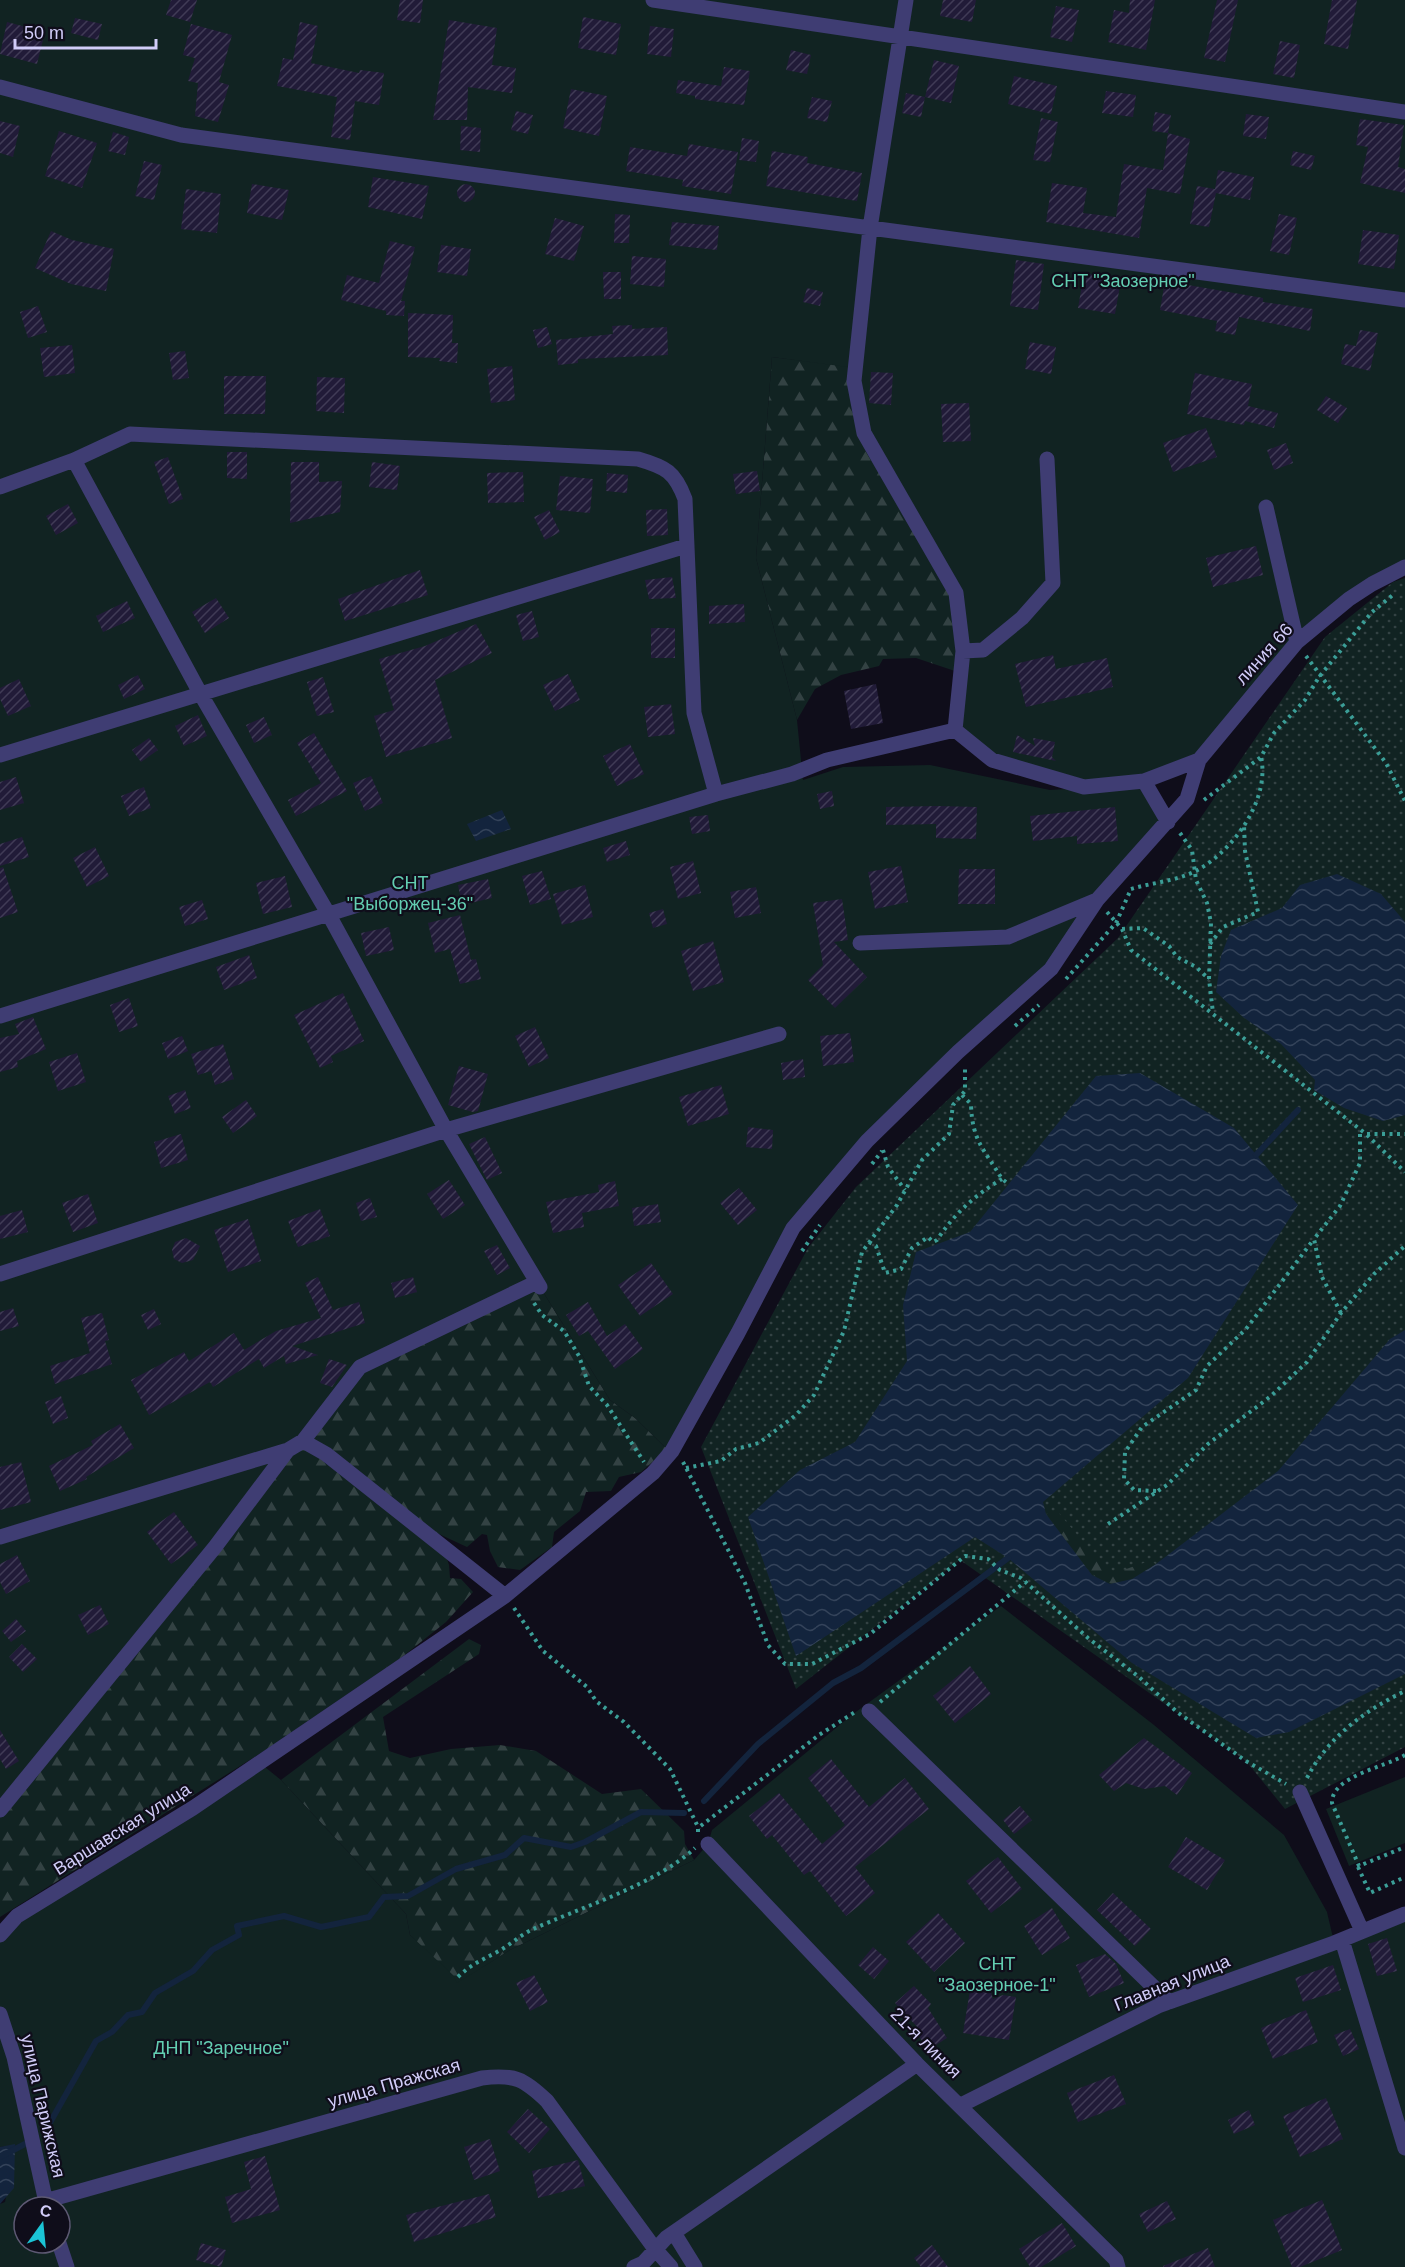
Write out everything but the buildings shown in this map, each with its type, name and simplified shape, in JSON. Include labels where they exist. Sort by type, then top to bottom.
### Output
[{"type":"street","points":[[653,0],[1405,112]]},
{"type":"street","points":[[906,0],[870,228],[854,381],[864,433],[957,593],[963,651],[955,730]]},
{"type":"street","points":[[0,87],[181,135],[1405,300]]},
{"type":"street","points":[[0,487],[74,460],[130,434],[638,459],[661,466],[678,479],[685,499],[694,712],[716,794]]},
{"type":"street","points":[[963,651],[983,650],[1022,618],[1053,583],[1047,459]]},
{"type":"street","points":[[0,1537],[288,1450],[303,1441],[360,1367],[534,1285],[328,915],[200,693],[74,460]]},
{"type":"street","points":[[1266,507],[1297,642]]},
{"type":"street","points":[[0,755],[686,546]]},
{"type":"street","name":"линия 66","points":[[672,1451],[793,1228],[867,1141],[958,1052],[1051,969],[1097,900],[1186,799],[1199,760],[1297,642],[1349,599],[1405,567]]},
{"type":"street","points":[[0,1016],[716,794],[792,774],[827,760],[955,730]]},
{"type":"street","points":[[955,730],[992,760],[1084,786],[1144,781],[1199,760]]},
{"type":"street","points":[[1144,781],[1168,822]]},
{"type":"street","points":[[860,943],[1008,937],[1097,900]]},
{"type":"street","points":[[0,1274],[446,1130],[779,1034]]},
{"type":"street","points":[[303,1441],[326,1454],[505,1596]]},
{"type":"street","points":[[0,1810],[215,1547],[288,1450]]},
{"type":"street","name":"Варшавская улица","points":[[0,1935],[17,1916],[193,1808],[505,1596],[653,1473],[672,1451]]},
{"type":"street","points":[[869,1711],[1169,2002]]},
{"type":"street","points":[[1300,1792],[1362,1931]]},
{"type":"street","name":"21-я линия","points":[[700,1842],[917,2064],[961,2104],[1116,2260],[1118,2267]]},
{"type":"street","name":"Главная улица","points":[[961,2104],[1169,2002],[1342,1940],[1405,1914]]},
{"type":"street","points":[[1342,1940],[1405,2148]]},
{"type":"street","name":"улица Парижская","points":[[0,2014],[14,2057],[44,2195]]},
{"type":"street","points":[[634,2267],[643,2263],[674,2233],[917,2064]]},
{"type":"street","name":"улица Пражская","points":[[72,2196],[482,2078],[504,2076],[530,2085],[547,2101],[655,2249],[671,2267]]},
{"type":"street","points":[[674,2233],[695,2267]]},
{"type":"path","points":[[1297,642],[1319,676],[1386,763],[1405,801]]},
{"type":"path","points":[[1131,889],[1173,880],[1194,871],[1227,847],[1244,824],[1257,799],[1264,772],[1261,757]]},
{"type":"path","points":[[1168,822],[1188,842],[1199,890],[1207,903],[1211,923],[1209,980],[1213,1013]]},
{"type":"path","points":[[1210,945],[1223,927],[1258,912],[1245,851],[1244,824]]},
{"type":"path","points":[[1097,900],[1122,929],[1131,950],[1360,1129],[1405,1173]]},
{"type":"path","points":[[1122,929],[1143,928],[1169,946],[1178,957],[1196,967],[1209,980]]},
{"type":"path","points":[[686,1468],[722,1461],[736,1449],[759,1443],[796,1415],[814,1395],[844,1331],[858,1265],[869,1242],[897,1204],[922,1160],[949,1134],[953,1105],[965,1091],[965,1070]]},
{"type":"path","points":[[869,1242],[876,1246],[885,1274],[901,1269],[912,1248],[928,1237],[933,1242],[937,1240],[962,1209],[981,1191],[1004,1181],[976,1140],[972,1126],[971,1104],[962,1095]]},
{"type":"path","points":[[1157,1491],[1134,1490],[1124,1479],[1125,1452],[1142,1427],[1196,1390],[1207,1366],[1246,1329],[1286,1272],[1340,1206],[1360,1162],[1360,1129]]},
{"type":"path","points":[[1366,1134],[1405,1134]]},
{"type":"path","points":[[883,1149],[888,1167],[905,1190]]},
{"type":"path","points":[[1314,1239],[1323,1277],[1341,1313]]},
{"type":"path","points":[[1108,1524],[1167,1485],[1208,1444],[1271,1396],[1307,1362],[1341,1313],[1374,1274],[1405,1246]]},
{"type":"path","points":[[534,1285],[542,1315],[564,1331],[579,1356],[589,1386],[607,1405],[653,1473]]},
{"type":"path","points":[[672,1451],[686,1468],[745,1583],[768,1645],[785,1664],[812,1664],[870,1634],[965,1556],[988,1559],[1000,1570],[1025,1582],[1178,1712],[1246,1761],[1300,1792],[1316,1761],[1332,1741],[1362,1715],[1405,1691]]},
{"type":"path","points":[[698,1828],[827,1729],[851,1713],[869,1711],[1025,1582]]},
{"type":"path","points":[[505,1596],[543,1651],[587,1687],[596,1701],[624,1722],[670,1769],[698,1828],[700,1842]]},
{"type":"path","points":[[1405,1755],[1340,1786],[1332,1797],[1332,1803],[1370,1893],[1405,1877]]},
{"type":"path","points":[[698,1828],[700,1842]]},
{"type":"path","points":[[458,1977],[482,1958],[497,1952],[518,1937],[620,1892],[682,1860],[700,1842]]},
{"type":"path","points":[[1338,1876],[1405,1847]]},
{"type":"green space","name":"СНТ \"Выборжец-36\"","points":[[0,0],[1405,0],[1405,567],[1297,642],[1199,760],[1144,781],[1084,787],[992,760],[955,730],[956,593],[864,433],[855,368],[772,357],[756,558],[797,720],[803,780],[843,767],[930,765],[1050,790],[1146,784],[1165,825],[1072,940],[958,1052],[793,1228],[667,1449],[635,1418],[610,1400],[540,1287],[363,1365],[0,1809]]},
{"type":"green space","points":[[772,357],[855,367],[956,593],[961,673],[916,658],[883,659],[879,666],[841,675],[815,689],[797,720],[756,558]]},
{"type":"green space","points":[[1405,578],[1405,1747],[1285,1809],[1246,1761],[960,1560],[796,1689],[701,1447],[808,1248],[856,1187],[1118,938],[1325,637],[1393,582]]},
{"type":"green space","points":[[540,1287],[610,1400],[635,1418],[667,1449],[641,1472],[619,1477],[611,1491],[586,1492],[580,1511],[554,1532],[552,1547],[520,1570],[498,1567],[490,1551],[487,1535],[482,1534],[467,1547],[439,1534],[449,1565],[450,1578],[461,1579],[473,1592],[446,1622],[402,1657],[267,1749],[0,1917],[0,1809],[363,1365]]},
{"type":"green space","points":[[1058,1512],[1085,1544],[1115,1573],[1149,1561],[1156,1564],[1134,1578],[1121,1583],[1115,1584],[1101,1580],[1074,1554],[1046,1514]]},
{"type":"green space","name":"СНТ \"Заозерное-1\"","points":[[1001,1606],[1154,1725],[1284,1835],[1327,1912],[1334,1942],[1405,1914],[1405,2267],[0,2267],[0,2204],[5,2202],[15,2145],[0,2147],[0,1935],[260,1763],[281,1780],[406,1914],[410,1935],[453,1975],[457,1983],[510,1950],[694,1860],[708,1844],[712,1830],[853,1714]]},
{"type":"green space","points":[[469,1639],[481,1645],[479,1654],[383,1717],[389,1751],[410,1758],[451,1749],[500,1745],[536,1751],[602,1794],[641,1789],[684,1831],[685,1844],[694,1860],[510,1950],[457,1984],[410,1935],[406,1914],[281,1780]]},
{"type":"green space","points":[[1405,1777],[1405,1843],[1349,1866],[1326,1809]]},
{"type":"water","points":[[502,810],[511,829],[476,841],[467,824]]},
{"type":"water","points":[[1337,874],[1381,894],[1405,922],[1405,1115],[1383,1121],[1344,1108],[1314,1090],[1315,1080],[1281,1044],[1243,1017],[1216,992],[1221,956],[1231,930],[1282,908],[1300,885]]},
{"type":"water","points":[[1140,1073],[1234,1128],[1298,1205],[1188,1378],[1043,1502],[1046,1514],[1092,1575],[1110,1584],[1132,1579],[1156,1564],[1278,1471],[1390,1339],[1405,1330],[1405,1674],[1289,1732],[1256,1738],[1132,1663],[1008,1558],[975,1537],[796,1656],[748,1517],[800,1470],[855,1442],[907,1361],[903,1305],[916,1252],[970,1232],[1096,1076]]},
{"type":"water","points":[[15,2144],[14,2188],[0,2204],[0,2147]]},
{"type":"waterway","points":[[1256,1155],[1298,1110]]},
{"type":"waterway","points":[[704,1801],[758,1744],[833,1683],[861,1668],[1008,1558]]},
{"type":"waterway","points":[[47,2128],[96,2041],[112,2032],[128,2015],[142,2012],[155,1993],[193,1971],[212,1950],[239,1935],[237,1926],[284,1916],[321,1927],[369,1917],[384,1897],[408,1896],[456,1869],[505,1855],[524,1838],[571,1847],[641,1812],[684,1813]]},
{"type":"waterway","points":[[0,2157],[25,2144]]},
{"type":"park label","name":"СНТ \"Заозерное\"","points":[[1123,281]]},
{"type":"park label","name":"ДНП \"Заречное\"","points":[[221,2048]]}]
